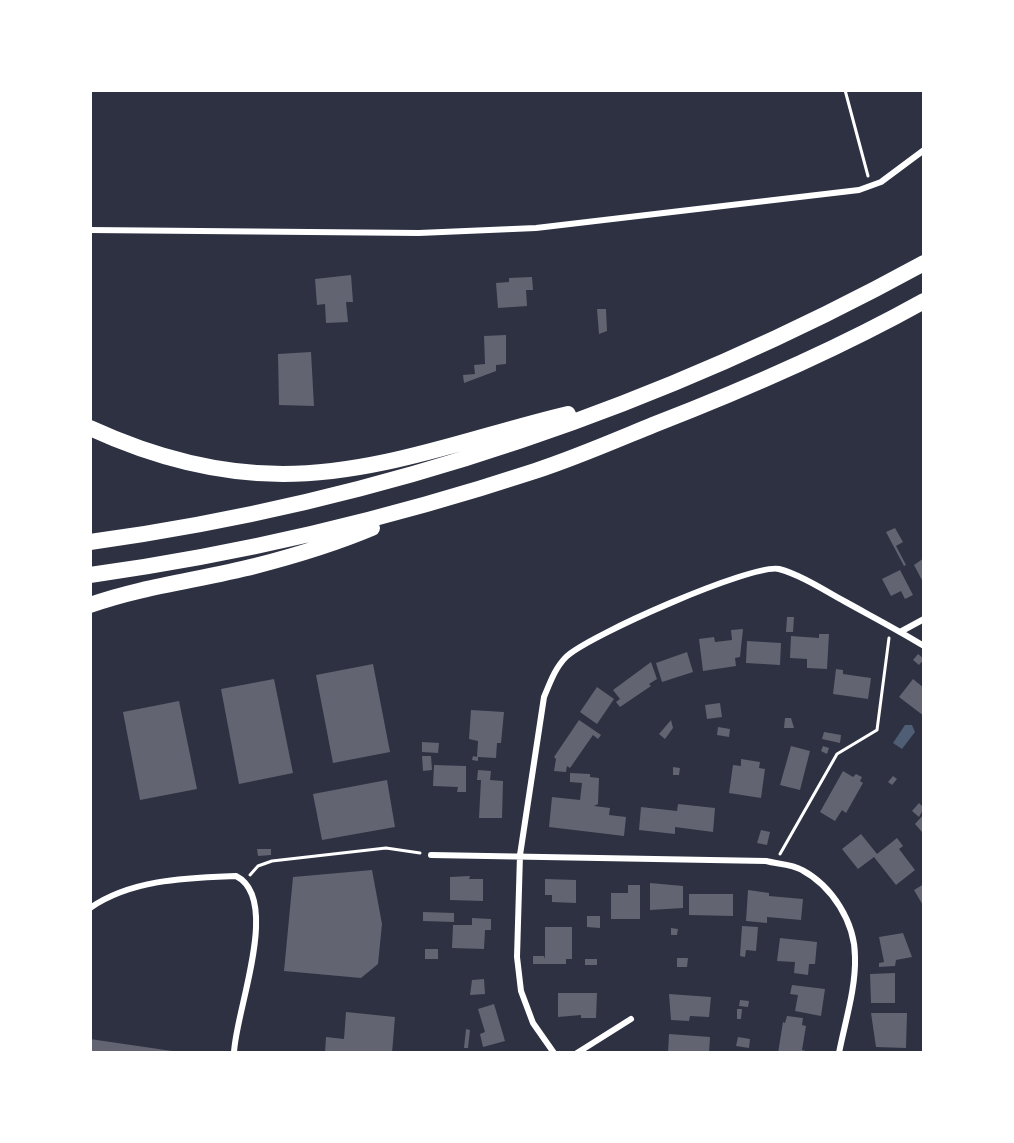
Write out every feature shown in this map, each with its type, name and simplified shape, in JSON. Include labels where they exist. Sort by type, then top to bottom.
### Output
[{"type":"highway","points":[[90,542],[240,517],[336,495],[506,446],[645,396],[745,354],[852,303],[924,263]]},
{"type":"highway","points":[[90,575],[248,549],[434,503],[537,471],[759,384],[871,331],[924,301]]},
{"type":"highway","points":[[90,428],[160,456],[234,471],[284,474],[335,470],[378,462],[645,396]]},
{"type":"highway","points":[[90,605],[174,582],[277,560],[346,539],[434,503]]},
{"type":"street","points":[[90,231],[419,233],[536,228],[832,195],[881,182],[924,150]]},
{"type":"street","points":[[554,1053],[533,1023],[521,992],[517,957],[520,855],[544,697],[553,674],[566,656],[600,636],[736,577],[777,568],[818,587],[924,646]]},
{"type":"street","points":[[900,632],[924,619]]},
{"type":"street","points":[[431,855],[520,855],[775,863],[801,869],[825,887],[840,906],[849,926],[855,956],[839,1053]]},
{"type":"street","points":[[90,908],[113,895],[146,884],[236,876],[244,880],[252,892],[256,909],[256,939],[234,1053]]},
{"type":"street","points":[[577,1053],[631,1019]]},
{"type":"path","points":[[845,90],[870,186]]},
{"type":"path","points":[[775,863],[837,754],[877,730],[890,627]]},
{"type":"path","points":[[244,880],[258,866],[272,861],[386,848],[431,855]]},
{"type":"water","points":[[905,725],[912,725],[915,732],[902,749],[893,743]]},
{"type":"building","points":[[351,275],[353,302],[346,302],[348,322],[326,323],[325,304],[317,305],[315,279]]},
{"type":"building","points":[[532,277],[533,290],[526,290],[527,306],[498,308],[496,283],[509,282],[509,278]]},
{"type":"building","points":[[597,309],[606,309],[607,331],[599,334]]},
{"type":"building","points":[[506,335],[506,364],[496,365],[496,371],[464,383],[463,375],[475,374],[474,365],[485,364],[484,336]]},
{"type":"building","points":[[311,352],[314,406],[279,405],[278,354]]},
{"type":"building","points":[[895,528],[903,542],[896,546],[906,565],[904,566],[886,532]]},
{"type":"building","points":[[924,558],[924,584],[914,565]]},
{"type":"building","points":[[900,570],[913,595],[905,599],[901,591],[891,596],[882,579]]},
{"type":"building","points":[[787,617],[794,617],[793,632],[786,632]]},
{"type":"building","points":[[743,629],[740,657],[735,658],[736,666],[703,671],[699,639],[714,637],[715,642],[732,640],[731,630]]},
{"type":"building","points":[[819,634],[829,634],[827,669],[807,668],[807,659],[790,658],[791,636],[819,638]]},
{"type":"building","points":[[747,641],[781,643],[780,665],[746,663]]},
{"type":"building","points":[[687,652],[693,672],[662,682],[656,663]]},
{"type":"building","points":[[918,654],[924,659],[919,665],[913,660]]},
{"type":"building","points":[[651,662],[657,679],[649,684],[651,686],[620,707],[616,702],[620,699],[613,690]]},
{"type":"building","points":[[373,664],[390,752],[333,763],[316,675]]},
{"type":"building","points":[[836,669],[843,670],[843,674],[871,678],[868,699],[833,694]]},
{"type":"building","points":[[274,679],[293,773],[239,784],[221,689]]},
{"type":"building","points":[[913,679],[924,688],[924,716],[899,697]]},
{"type":"building","points":[[597,687],[614,699],[597,724],[580,712]]},
{"type":"building","points":[[179,701],[197,789],[140,800],[123,712]]},
{"type":"building","points":[[720,703],[722,717],[707,719],[705,705]]},
{"type":"building","points":[[471,710],[504,712],[501,743],[497,743],[496,758],[478,757],[478,761],[472,760],[473,756],[477,757],[478,741],[469,739]]},
{"type":"building","points":[[785,718],[791,718],[794,728],[784,728]]},
{"type":"building","points":[[579,720],[601,735],[598,739],[593,735],[570,768],[567,766],[566,772],[554,771],[556,759],[554,757]]},
{"type":"building","points":[[671,720],[673,728],[665,739],[659,734]]},
{"type":"building","points":[[718,727],[730,729],[729,737],[717,735]]},
{"type":"building","points":[[824,732],[841,735],[840,743],[822,739]]},
{"type":"building","points":[[422,742],[439,743],[438,753],[422,752]]},
{"type":"building","points":[[791,746],[810,751],[800,790],[780,785]]},
{"type":"building","points":[[823,746],[829,748],[827,754],[821,751]]},
{"type":"building","points":[[422,756],[431,756],[432,770],[423,771]]},
{"type":"building","points":[[741,759],[760,762],[759,768],[765,769],[761,798],[729,793],[733,765],[741,766]]},
{"type":"building","points":[[434,765],[466,766],[466,792],[457,792],[458,787],[433,786]]},
{"type":"building","points":[[673,767],[680,768],[679,775],[673,775]]},
{"type":"building","points":[[478,770],[491,771],[490,780],[503,781],[502,818],[479,818],[481,780],[477,780]]},
{"type":"building","points":[[843,771],[853,777],[856,774],[862,777],[860,781],[863,783],[846,813],[842,810],[835,821],[820,812]]},
{"type":"building","points":[[570,773],[590,774],[590,777],[599,778],[598,804],[594,806],[610,808],[609,815],[626,817],[624,836],[549,827],[552,797],[580,800],[582,783],[570,782]]},
{"type":"building","points":[[893,776],[897,779],[892,785],[888,782]]},
{"type":"building","points":[[387,780],[395,827],[322,840],[313,794]]},
{"type":"building","points":[[919,803],[924,808],[919,817],[912,811]]},
{"type":"building","points":[[678,804],[715,808],[713,832],[675,827],[675,834],[639,830],[641,807],[677,811]]},
{"type":"building","points":[[924,814],[924,830],[922,832],[915,824]]},
{"type":"building","points":[[761,830],[770,832],[767,845],[757,843]]},
{"type":"building","points":[[861,834],[877,854],[897,838],[903,846],[899,849],[915,870],[896,885],[874,857],[858,869],[842,849]]},
{"type":"building","points":[[257,849],[271,849],[271,855],[258,856]]},
{"type":"building","points":[[372,870],[382,924],[378,964],[361,978],[284,971],[293,877]]},
{"type":"building","points":[[470,876],[469,879],[483,879],[483,901],[450,900],[450,877]]},
{"type":"building","points":[[545,879],[576,880],[576,903],[552,902],[552,895],[545,895]]},
{"type":"building","points":[[650,883],[683,886],[683,908],[650,910]]},
{"type":"building","points":[[924,884],[924,907],[914,890]]},
{"type":"building","points":[[628,885],[640,885],[640,919],[611,919],[611,893],[628,893]]},
{"type":"building","points":[[748,890],[769,893],[769,896],[803,899],[801,920],[767,917],[767,923],[746,921]]},
{"type":"building","points":[[689,894],[733,894],[733,916],[689,915]]},
{"type":"building","points":[[423,912],[454,913],[454,922],[423,921]]},
{"type":"building","points":[[587,916],[600,916],[600,928],[587,927]]},
{"type":"building","points":[[472,918],[491,919],[491,930],[485,930],[484,949],[452,948],[453,925],[472,925]]},
{"type":"building","points":[[742,926],[758,927],[756,951],[746,950],[745,957],[740,956]]},
{"type":"building","points":[[545,927],[572,927],[572,959],[566,959],[566,964],[533,964],[533,956],[544,956],[545,959]]},
{"type":"building","points":[[671,928],[678,929],[677,935],[671,935]]},
{"type":"building","points":[[903,933],[912,957],[896,960],[895,966],[879,967],[879,963],[884,962],[879,937]]},
{"type":"building","points":[[780,938],[817,942],[815,964],[809,964],[808,975],[794,973],[795,962],[777,961]]},
{"type":"building","points":[[425,949],[438,949],[438,959],[425,959]]},
{"type":"building","points":[[677,958],[688,958],[687,967],[677,967]]},
{"type":"building","points":[[585,959],[597,959],[597,965],[585,965]]},
{"type":"building","points":[[895,973],[895,1003],[871,1003],[870,974]]},
{"type":"building","points":[[484,979],[485,994],[470,995],[472,980]]},
{"type":"building","points":[[792,985],[825,989],[821,1016],[795,1011],[798,995],[790,994]]},
{"type":"building","points":[[558,993],[597,993],[596,1018],[581,1018],[581,1015],[558,1017]]},
{"type":"building","points":[[669,994],[711,997],[709,1017],[690,1016],[689,1021],[671,1020]]},
{"type":"building","points":[[740,1000],[749,1001],[748,1007],[739,1006]]},
{"type":"building","points":[[494,1004],[505,1041],[483,1047],[480,1034],[485,1032],[478,1009]]},
{"type":"building","points":[[737,1009],[742,1009],[741,1019],[737,1019]]},
{"type":"building","points":[[346,1012],[395,1017],[392,1053],[325,1053],[326,1037],[344,1039]]},
{"type":"building","points":[[871,1013],[907,1013],[906,1048],[876,1047]]},
{"type":"building","points":[[787,1016],[803,1018],[802,1025],[806,1026],[802,1050],[813,1053],[778,1053],[783,1022],[785,1023]]},
{"type":"building","points":[[466,1029],[470,1030],[468,1048],[464,1048]]},
{"type":"building","points":[[669,1034],[710,1037],[709,1053],[668,1053]]},
{"type":"building","points":[[738,1037],[750,1039],[749,1048],[736,1046]]},
{"type":"building","points":[[90,1039],[179,1052],[179,1053],[90,1053]]}]
